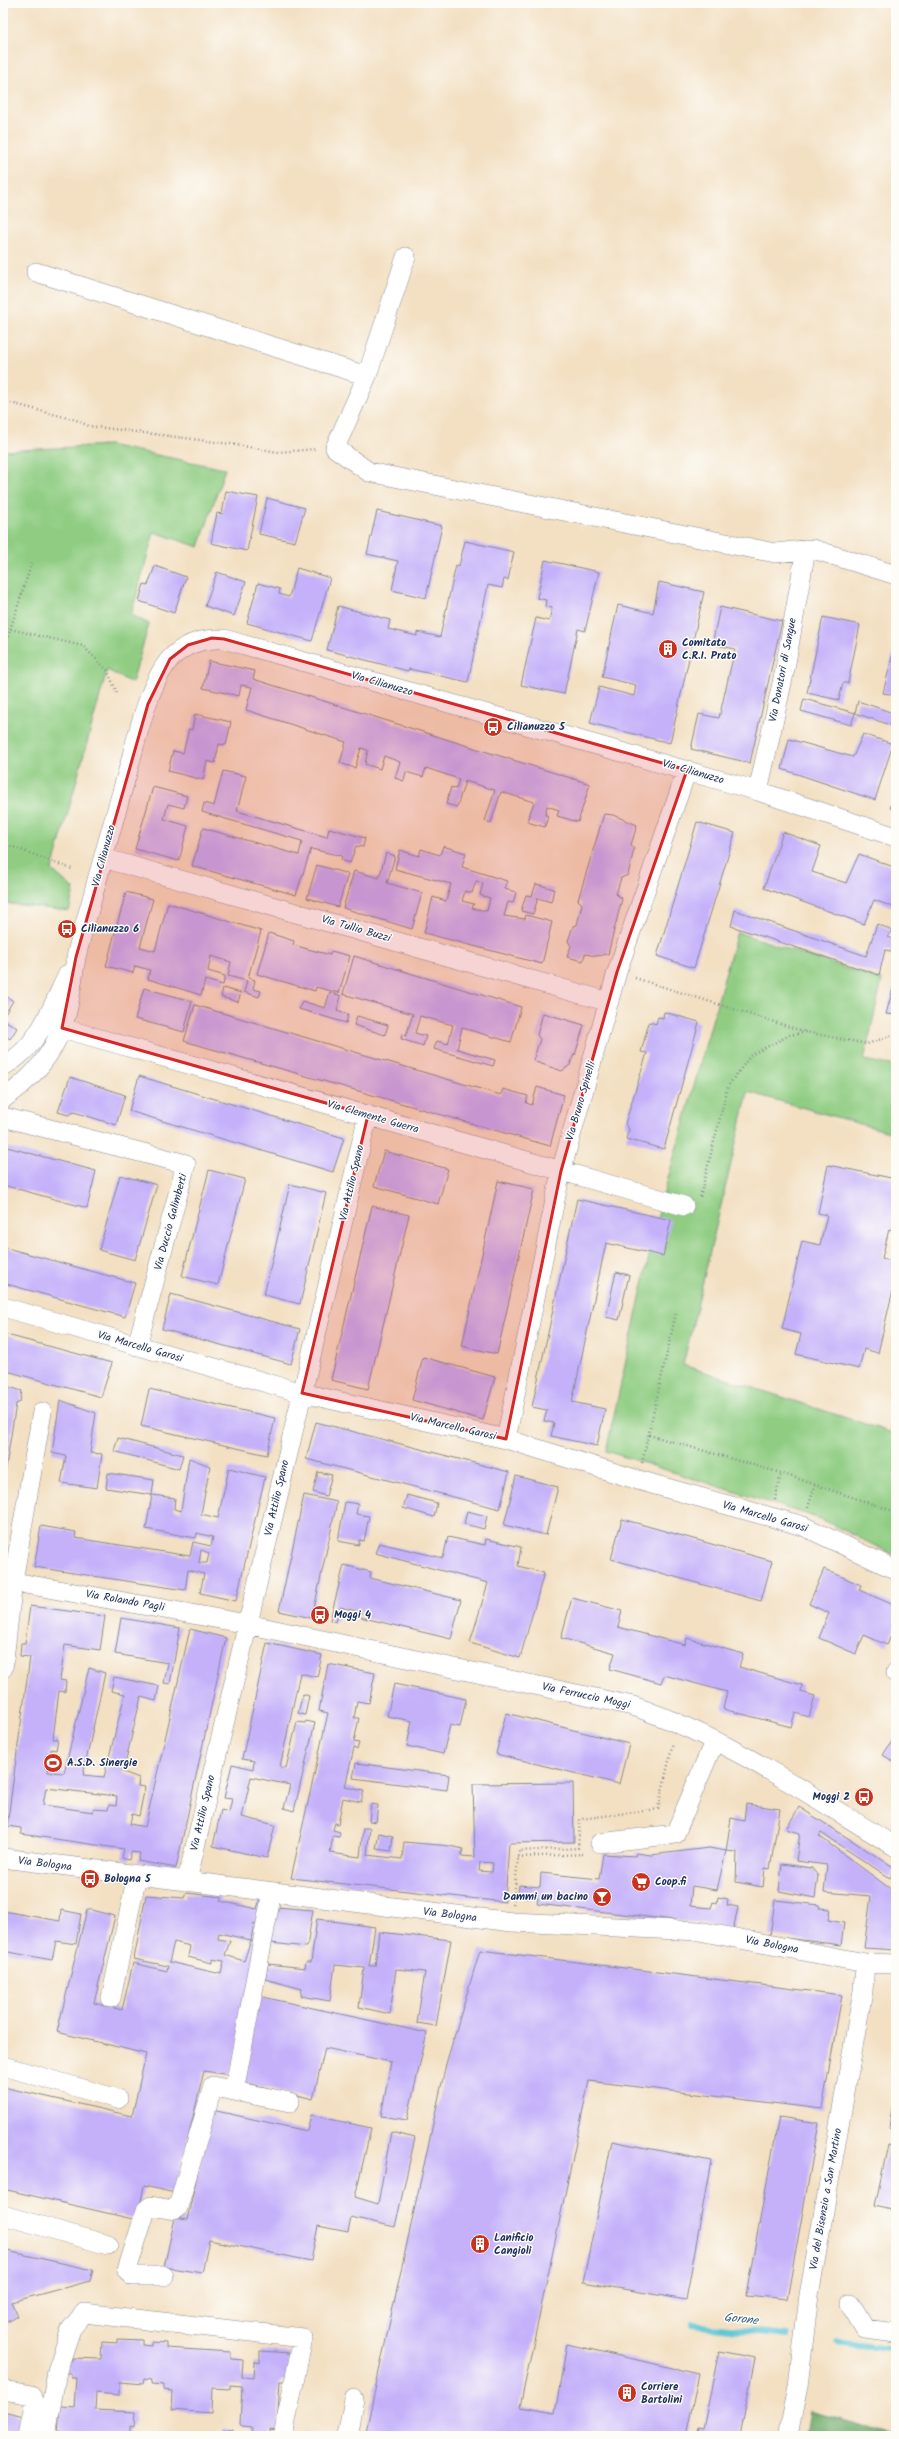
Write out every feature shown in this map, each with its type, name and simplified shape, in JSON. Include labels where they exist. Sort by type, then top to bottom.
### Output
[{"type":"street","points":[[406,257],[367,376],[335,448],[369,472],[775,553],[813,549],[896,575]]},
{"type":"street","points":[[36,272],[367,376]]},
{"type":"street","name":"Via Donatori di Sangue","points":[[758,791],[784,674],[806,549]]},
{"type":"street","name":"Via Cilianuzzo","points":[[3,1099],[22,1085],[41,1065],[62,1028],[72,990],[76,957],[148,704],[163,669],[178,652],[188,645],[212,638],[232,641],[687,770],[758,791],[896,837]]},
{"type":"street","name":"Via Bruno Spinelli","points":[[506,1439],[561,1171],[617,972],[687,770]]},
{"type":"street","name":"Via Tullio Buzzi","points":[[103,858],[609,1002]]},
{"type":"street","name":"Via Cilianuzzo","points":[[3,1066],[24,1051],[35,1037],[76,957]]},
{"type":"street","name":"Via Clemente Guerra","points":[[62,1028],[561,1171],[691,1206]]},
{"type":"street","name":"Via Attilio Spano","points":[[187,1881],[368,1115]]},
{"type":"street","name":"Via Duccio Galimberti","points":[[3,1117],[186,1164],[137,1346]]},
{"type":"street","name":"Via Marcello Garosi","points":[[3,1307],[302,1393],[506,1439],[638,1480],[803,1526],[896,1570]]},
{"type":"street","points":[[3,1668],[8,1580],[42,1412]]},
{"type":"street","name":"Via Rolando Pagli","points":[[8,1580],[247,1624]]},
{"type":"street","name":"Via Ferruccio Moggi","points":[[247,1624],[633,1706],[670,1719],[760,1765],[896,1847]]},
{"type":"street","points":[[600,1843],[675,1834],[714,1742]]},
{"type":"street","name":"Via Bologna","points":[[3,1858],[512,1922],[699,1931],[865,1963],[896,1964]]},
{"type":"street","points":[[111,1998],[137,1875]]},
{"type":"street","points":[[234,2091],[272,1892]]},
{"type":"street","name":"Via del Bisenzio a San Martino","points":[[788,2436],[798,2386],[809,2295],[863,1991],[865,1963]]},
{"type":"street","points":[[3,2066],[118,2099]]},
{"type":"street","points":[[164,2276],[132,2276],[127,2270],[146,2210],[151,2206],[174,2210],[178,2207],[213,2086],[290,2102]]},
{"type":"street","points":[[3,2215],[108,2245]]},
{"type":"street","points":[[850,2304],[865,2329],[896,2333]]},
{"type":"street","points":[[46,2436],[57,2371],[71,2329],[84,2313],[303,2338],[283,2436]]},
{"type":"street","points":[[3,2390],[31,2395],[34,2404],[28,2436]]},
{"type":"street","points":[[347,2436],[354,2399]]},
{"type":"path","points":[[3,401],[76,420],[89,426],[231,444],[278,452],[335,448]]},
{"type":"path","points":[[3,652],[32,562]]},
{"type":"path","points":[[3,631],[10,630],[83,646],[107,670],[118,695]]},
{"type":"path","points":[[3,843],[72,869]]},
{"type":"path","points":[[617,972],[806,1032],[867,1044],[896,1034]]},
{"type":"path","points":[[691,1206],[728,1086],[751,1055],[790,1035],[806,1032]]},
{"type":"path","points":[[638,1480],[676,1313]]},
{"type":"path","points":[[649,1435],[781,1473],[896,1512]]},
{"type":"path","points":[[770,1518],[781,1473]]},
{"type":"path","points":[[803,1526],[815,1485]]},
{"type":"path","points":[[518,1857],[588,1854],[600,1843]]},
{"type":"highlighted area","points":[[212,638],[224,639],[687,770],[617,972],[561,1171],[506,1439],[302,1393],[368,1115],[62,1028],[76,957],[148,704],[170,659],[188,645]]},
{"type":"green space","points":[[108,445],[225,469],[199,547],[154,532],[131,615],[149,624],[132,683],[107,670],[52,870],[74,889],[69,911],[3,903],[3,451]]},
{"type":"green space","points":[[737,932],[882,980],[864,1060],[896,1066],[896,1134],[748,1092],[683,1365],[896,1434],[896,1556],[821,1519],[606,1451],[660,1207]]},
{"type":"green space","points":[[810,2411],[896,2435],[896,2436],[806,2436]]},
{"type":"building","points":[[226,491],[258,497],[247,551],[211,543],[217,513],[222,514]]},
{"type":"building","points":[[267,498],[305,508],[295,542],[259,534]]},
{"type":"building","points":[[377,511],[442,526],[426,598],[392,590],[398,561],[367,554]]},
{"type":"building","points":[[465,541],[514,552],[508,580],[504,579],[502,588],[488,585],[468,682],[409,669],[408,671],[327,650],[338,606],[390,620],[388,629],[417,636],[417,632],[440,637],[456,565],[459,566]]},
{"type":"building","points":[[545,560],[599,572],[585,631],[578,629],[564,694],[521,685],[536,618],[549,621],[552,608],[545,606],[546,600],[537,598]]},
{"type":"building","points":[[155,566],[186,577],[174,613],[139,601],[144,584],[148,585]]},
{"type":"building","points":[[297,568],[330,578],[312,641],[247,623],[258,583],[280,589],[279,594],[289,597]]},
{"type":"building","points":[[217,572],[246,582],[234,616],[205,606]]},
{"type":"building","name":"Comitato C.R.I. Prato","points":[[659,582],[704,592],[670,743],[590,723],[599,687],[634,696],[636,685],[602,677],[618,605],[653,613]]},
{"type":"building","points":[[720,607],[782,621],[750,763],[691,749],[699,714],[719,718],[735,649],[712,644]]},
{"type":"building","points":[[823,617],[860,625],[848,683],[843,683],[839,700],[807,693]]},
{"type":"building","points":[[896,645],[896,695],[883,693]]},
{"type":"building","points":[[209,661],[255,671],[253,679],[590,784],[578,822],[557,816],[559,810],[547,806],[545,815],[548,816],[545,827],[527,822],[534,802],[501,792],[491,823],[485,821],[495,790],[465,781],[457,807],[446,804],[451,787],[456,789],[459,779],[426,768],[423,777],[406,772],[404,781],[395,778],[400,762],[384,756],[380,769],[365,764],[368,750],[361,748],[355,768],[340,763],[346,742],[246,710],[252,687],[241,685],[239,696],[203,688]]},
{"type":"building","points":[[804,699],[855,713],[851,725],[801,711]]},
{"type":"building","points":[[858,701],[896,714],[896,727],[855,713]]},
{"type":"building","points":[[195,714],[231,722],[226,745],[219,744],[215,763],[207,761],[203,780],[168,771],[173,751],[183,753],[189,729],[192,730]]},
{"type":"building","points":[[863,734],[893,744],[875,800],[782,769],[789,739],[853,757]]},
{"type":"building","points":[[223,771],[246,776],[237,811],[327,837],[329,828],[365,838],[363,847],[356,846],[350,863],[341,860],[342,856],[311,849],[296,895],[192,866],[203,828],[299,855],[302,841],[202,812],[204,803],[214,806]]},
{"type":"building","points":[[153,787],[187,796],[184,808],[168,804],[164,819],[188,826],[179,861],[135,849]]},
{"type":"building","points":[[896,792],[896,810],[890,808]]},
{"type":"building","points":[[604,814],[613,815],[637,825],[631,845],[634,849],[628,875],[621,878],[616,894],[622,899],[608,954],[597,956],[585,954],[583,961],[567,957],[571,946],[568,941],[573,926],[577,925],[582,904],[578,900]]},
{"type":"building","points":[[697,822],[735,833],[694,968],[657,956]]},
{"type":"building","points":[[783,832],[821,846],[812,872],[846,883],[859,854],[896,868],[896,908],[874,900],[864,924],[764,888]]},
{"type":"building","points":[[443,846],[466,853],[462,867],[507,881],[504,889],[516,892],[513,903],[508,902],[504,916],[525,919],[526,915],[552,922],[542,964],[424,933],[433,897],[446,901],[451,884],[395,869],[400,850],[419,856],[421,849],[440,855]],"holes":[[[476,881],[483,883],[480,895],[490,898],[487,911],[472,908],[474,904],[462,901],[465,891],[472,893]]]},
{"type":"building","points":[[386,853],[395,856],[387,883],[422,893],[412,929],[343,908],[354,871],[379,878]]},
{"type":"building","points":[[317,865],[348,874],[338,907],[307,898]]},
{"type":"building","points":[[536,884],[554,889],[551,902],[538,898],[533,914],[521,911],[526,895],[532,896]]},
{"type":"building","points":[[126,892],[153,899],[140,947],[155,951],[168,903],[261,931],[248,978],[255,980],[253,989],[261,991],[259,997],[244,992],[247,981],[228,976],[231,962],[211,956],[208,971],[225,976],[223,985],[205,980],[201,995],[148,979],[150,970],[135,966],[133,973],[106,966]]},
{"type":"building","points":[[735,910],[866,956],[877,924],[892,930],[888,937],[896,940],[896,952],[885,950],[879,975],[731,926]]},
{"type":"building","points":[[269,933],[294,941],[293,945],[330,955],[331,951],[350,956],[339,993],[316,987],[315,991],[257,974]]},
{"type":"building","points":[[354,956],[521,1007],[511,1042],[462,1028],[457,1049],[495,1060],[493,1066],[434,1049],[437,1041],[448,1044],[453,1025],[420,1016],[415,1033],[426,1036],[423,1046],[401,1039],[402,1034],[406,1036],[413,1014],[343,994]]},
{"type":"building","points":[[896,978],[896,1015],[886,1014]]},
{"type":"building","points":[[144,988],[192,1001],[184,1032],[135,1019]]},
{"type":"building","points":[[223,988],[241,993],[238,1002],[221,997]]},
{"type":"building","points":[[330,992],[341,996],[337,1010],[348,1014],[346,1023],[299,1009],[302,1001],[325,1008]]},
{"type":"building","points":[[3,994],[13,1001],[3,1017]]},
{"type":"building","points":[[195,1005],[501,1095],[503,1089],[528,1096],[526,1103],[532,1105],[537,1087],[564,1095],[550,1146],[184,1041]]},
{"type":"building","points":[[664,1012],[699,1022],[664,1149],[626,1139],[629,1129],[625,1124],[647,1053],[641,1052],[649,1022],[656,1024],[658,1017],[663,1018]]},
{"type":"building","points":[[543,1013],[584,1025],[575,1055],[574,1054],[570,1065],[562,1071],[533,1061],[540,1039],[537,1035]]},
{"type":"building","points":[[357,1016],[388,1025],[385,1035],[354,1025]]},
{"type":"building","points":[[3,1019],[17,1028],[10,1039],[3,1034]]},
{"type":"building","points":[[139,1076],[344,1138],[333,1172],[129,1111]]},
{"type":"building","points":[[70,1077],[125,1095],[116,1125],[74,1112],[68,1115],[58,1112]]},
{"type":"building","points":[[7,1147],[96,1171],[87,1208],[3,1185],[3,1162]]},
{"type":"building","points":[[384,1151],[448,1169],[438,1204],[374,1186]]},
{"type":"building","points":[[828,1165],[896,1179],[895,1231],[889,1229],[882,1258],[896,1262],[896,1277],[878,1353],[864,1349],[859,1369],[796,1354],[801,1334],[782,1329],[802,1241],[820,1245],[827,1215],[818,1213]]},
{"type":"building","points":[[209,1170],[245,1179],[218,1285],[182,1276]]},
{"type":"building","points":[[120,1175],[157,1185],[135,1260],[99,1250]]},
{"type":"building","points":[[498,1181],[534,1189],[497,1354],[462,1346]]},
{"type":"building","points":[[290,1184],[326,1193],[300,1304],[264,1295]]},
{"type":"building","points":[[577,1199],[671,1220],[663,1256],[606,1243],[572,1402],[605,1409],[597,1446],[551,1436],[554,1423],[544,1421],[547,1410],[532,1407]]},
{"type":"building","points":[[372,1206],[409,1215],[368,1389],[331,1380]]},
{"type":"building","points":[[3,1247],[135,1283],[125,1317],[3,1283]]},
{"type":"building","points":[[616,1272],[629,1275],[619,1320],[606,1317]]},
{"type":"building","points":[[171,1294],[300,1329],[291,1364],[162,1329]]},
{"type":"building","points":[[3,1334],[112,1363],[101,1397],[3,1370]]},
{"type":"building","points":[[423,1357],[495,1377],[483,1420],[412,1400]]},
{"type":"building","points":[[3,1385],[22,1391],[20,1402],[16,1404],[5,1473],[3,1472]]},
{"type":"building","points":[[149,1389],[275,1418],[267,1455],[141,1426]]},
{"type":"building","points":[[60,1400],[96,1413],[90,1453],[102,1454],[97,1488],[61,1483],[66,1456],[52,1453]]},
{"type":"building","points":[[316,1422],[509,1472],[500,1509],[306,1459]]},
{"type":"building","points":[[118,1438],[183,1455],[179,1469],[114,1451]]},
{"type":"building","points":[[189,1458],[210,1466],[201,1514],[218,1518],[229,1468],[265,1477],[236,1601],[200,1593],[204,1574],[188,1570],[185,1590],[34,1567],[41,1526],[76,1532],[75,1538],[190,1556],[193,1542],[211,1546],[213,1537],[197,1533],[196,1538],[146,1529],[152,1495],[175,1498],[174,1509],[181,1511]],"holes":[[[201,1550],[209,1553],[207,1563],[199,1563]]]},
{"type":"building","points":[[318,1472],[332,1475],[326,1496],[313,1492]]},
{"type":"building","points":[[108,1473],[154,1480],[152,1495],[106,1488]]},
{"type":"building","points":[[516,1476],[558,1487],[546,1535],[504,1525]]},
{"type":"building","points":[[304,1495],[337,1502],[312,1618],[279,1611]]},
{"type":"building","points":[[407,1495],[437,1503],[434,1517],[403,1508]]},
{"type":"building","points":[[345,1502],[358,1504],[356,1514],[369,1516],[364,1541],[359,1540],[359,1545],[338,1541]]},
{"type":"building","points":[[467,1511],[487,1516],[484,1529],[464,1524]]},
{"type":"building","points":[[622,1519],[772,1561],[761,1601],[611,1559]]},
{"type":"building","points":[[3,1521],[6,1521],[4,1537],[3,1537]]},
{"type":"building","points":[[448,1537],[485,1545],[486,1539],[521,1547],[518,1566],[544,1573],[520,1658],[470,1643],[488,1583],[375,1553],[379,1543],[443,1558]]},
{"type":"building","points":[[344,1565],[371,1572],[370,1578],[461,1600],[451,1639],[360,1617],[361,1612],[340,1607],[336,1622],[330,1620]]},
{"type":"building","points":[[824,1569],[861,1585],[859,1590],[896,1606],[896,1624],[887,1645],[864,1635],[856,1654],[819,1638],[829,1613],[809,1604]]},
{"type":"building","points":[[572,1598],[622,1611],[618,1627],[685,1645],[687,1638],[743,1654],[739,1667],[802,1685],[801,1692],[815,1696],[809,1717],[795,1713],[791,1727],[723,1709],[727,1692],[664,1675],[661,1683],[610,1669],[615,1653],[561,1638]]},
{"type":"building","points":[[30,1606],[105,1616],[100,1650],[65,1645],[60,1680],[66,1681],[65,1692],[59,1691],[53,1739],[58,1739],[56,1750],[51,1749],[48,1772],[64,1773],[89,1668],[105,1673],[83,1775],[104,1777],[125,1694],[111,1691],[114,1677],[159,1686],[156,1701],[141,1697],[123,1772],[139,1778],[138,1786],[145,1787],[139,1816],[132,1814],[130,1824],[145,1827],[190,1629],[226,1638],[176,1868],[138,1861],[140,1853],[131,1852],[129,1860],[122,1858],[124,1849],[21,1834],[21,1828],[7,1826],[30,1657],[20,1656],[21,1643],[25,1643]],"holes":[[[46,1788],[117,1796],[116,1806],[109,1805],[108,1810],[93,1809],[93,1812],[43,1805]]]},
{"type":"building","points":[[121,1618],[180,1628],[170,1684],[164,1683],[168,1663],[115,1654]]},
{"type":"building","points":[[267,1643],[322,1655],[317,1677],[300,1673],[280,1767],[286,1768],[297,1722],[305,1723],[306,1721],[315,1723],[294,1811],[284,1808],[290,1785],[251,1777],[242,1817],[275,1825],[267,1858],[213,1846],[221,1810],[229,1812],[232,1799],[224,1798],[232,1764],[253,1769],[254,1761],[242,1759]]},
{"type":"building","points":[[328,1664],[375,1673],[369,1703],[357,1701],[354,1718],[359,1718],[354,1742],[359,1743],[357,1750],[354,1748],[345,1787],[364,1791],[361,1802],[343,1798],[338,1824],[335,1823],[333,1830],[340,1832],[339,1837],[333,1836],[330,1853],[360,1857],[363,1828],[370,1828],[367,1855],[402,1859],[404,1842],[450,1846],[463,1849],[461,1856],[475,1857],[473,1784],[573,1783],[574,1842],[509,1843],[505,1902],[291,1878],[328,1713],[319,1711]],"holes":[[[480,1862],[493,1863],[492,1872],[479,1871]]]},
{"type":"building","points":[[394,1684],[466,1699],[460,1727],[450,1725],[443,1754],[407,1746],[412,1721],[387,1716]]},
{"type":"building","points":[[303,1694],[309,1696],[305,1715],[298,1713]]},
{"type":"building","points":[[506,1713],[629,1744],[619,1784],[496,1754]]},
{"type":"building","points":[[896,1735],[896,1763],[883,1755]]},
{"type":"building","points":[[356,1763],[449,1775],[447,1790],[353,1778]]},
{"type":"building","points":[[371,1804],[378,1805],[376,1822],[369,1821]]},
{"type":"building","points":[[746,1804],[780,1809],[770,1869],[765,1868],[763,1887],[736,1882],[737,1852],[726,1851],[731,1818],[744,1821]]},
{"type":"building","points":[[799,1807],[895,1868],[890,1878],[821,1833],[819,1836],[896,1893],[896,1950],[864,1948],[871,1896],[824,1892],[827,1865],[796,1861],[800,1833],[786,1829]]},
{"type":"building","points":[[379,1833],[393,1836],[391,1851],[376,1849]]},
{"type":"building","points":[[709,1848],[726,1851],[717,1890],[692,1886],[690,1906],[711,1908],[713,1902],[717,1903],[718,1897],[728,1899],[727,1905],[738,1907],[733,1930],[708,1924],[537,1904],[538,1898],[518,1897],[519,1885],[540,1887],[541,1873],[599,1879],[603,1854],[635,1856],[636,1853],[651,1855]]},
{"type":"building","points":[[782,1864],[812,1868],[818,1876],[815,1898],[779,1891]]},
{"type":"building","points":[[186,1893],[222,1897],[220,1901],[257,1909],[260,1898],[269,1900],[261,1925],[254,1923],[251,1940],[262,1942],[230,2075],[204,2071],[175,2193],[144,2186],[137,2220],[3,2189],[3,2087],[132,2116],[146,2054],[57,2032],[87,1909],[115,1916],[94,2003],[122,2010],[133,1963],[167,1971],[168,1966],[134,1959],[146,1895],[184,1898]],"holes":[[[219,1933],[251,1940],[244,1961],[225,1955],[230,1941],[218,1939]],[[174,1942],[190,1946],[188,1957],[212,1963],[212,1959],[224,1961],[221,1974],[169,1962]]]},
{"type":"building","points":[[775,1900],[820,1905],[819,1908],[830,1909],[828,1920],[844,1923],[841,1945],[770,1936]]},
{"type":"building","points":[[276,1907],[313,1910],[307,1947],[271,1943]]},
{"type":"building","points":[[61,1910],[81,1914],[76,1944],[56,1941],[52,1960],[3,1951],[3,1911],[60,1921]]},
{"type":"building","points":[[317,1919],[375,1927],[369,1966],[375,1966],[379,1932],[451,1940],[436,2026],[417,2023],[425,1972],[396,1969],[390,2014],[359,2007],[364,1968],[335,1965],[330,2001],[301,1996],[302,1989],[265,1979],[268,1964],[305,1968],[306,1962],[311,1962]]},
{"type":"building","points":[[480,1950],[842,1995],[822,2109],[589,2081],[520,2407],[555,2413],[567,2344],[699,2374],[686,2436],[365,2436],[446,2064]]},
{"type":"building","points":[[258,1996],[427,2033],[407,2120],[381,2116],[391,2062],[325,2048],[313,2099],[239,2081]]},
{"type":"building","points":[[896,2089],[896,2129],[889,2127]]},
{"type":"building","points":[[212,2110],[307,2131],[311,2115],[371,2128],[355,2197],[378,2204],[391,2132],[415,2138],[395,2227],[351,2217],[348,2232],[318,2226],[311,2261],[209,2240],[202,2273],[164,2267],[175,2218],[187,2220]]},
{"type":"building","points":[[779,2117],[819,2123],[787,2299],[746,2295]]},
{"type":"building","points":[[612,2141],[711,2161],[686,2300],[583,2282]]},
{"type":"building","points":[[888,2145],[896,2147],[896,2211],[875,2206]]},
{"type":"building","points":[[3,2250],[93,2270],[90,2281],[11,2302],[18,2316],[3,2325]]},
{"type":"building","points":[[117,2339],[142,2340],[142,2345],[151,2346],[151,2342],[166,2343],[166,2348],[231,2352],[231,2359],[243,2360],[242,2377],[254,2378],[255,2362],[260,2363],[260,2351],[290,2353],[289,2381],[280,2381],[277,2430],[270,2429],[270,2436],[251,2436],[252,2427],[242,2426],[240,2424],[242,2386],[230,2385],[230,2389],[212,2388],[211,2413],[172,2410],[173,2391],[163,2390],[163,2385],[151,2384],[152,2380],[144,2379],[143,2384],[119,2382],[119,2395],[96,2393],[95,2410],[135,2412],[134,2427],[130,2426],[130,2436],[58,2435],[60,2406],[74,2407],[76,2378],[71,2378],[71,2373],[66,2373],[67,2361],[72,2361],[72,2358],[101,2359],[102,2342],[117,2343]]},
{"type":"building","points":[[719,2351],[755,2358],[740,2436],[696,2436],[698,2428],[703,2429]]},
{"type":"building","points":[[3,2412],[24,2417],[19,2436],[3,2436]]},
{"type":"building","points":[[224,2429],[233,2430],[233,2436],[223,2436]]},
{"type":"waterway","name":"Gorone","points":[[692,2325],[788,2335]]},
{"type":"waterway","name":"Gorone","points":[[836,2342],[896,2350]]},
{"type":"place","name":"Comitato C.R.I. Prato","points":[[668,649]]},
{"type":"place","name":"Cilianuzzo 5","points":[[493,727]]},
{"type":"place","name":"Cilianuzzo 6","points":[[67,929]]},
{"type":"place","name":"Moggi 4","points":[[320,1615]]},
{"type":"place","name":"A.S.D. Sinergie","points":[[53,1763]]},
{"type":"place","name":"Moggi 2","points":[[864,1797]]},
{"type":"place","name":"Bologna 5","points":[[90,1879]]},
{"type":"place","name":"Coop.fi","points":[[641,1882]]},
{"type":"place","name":"Dammi un bacino","points":[[602,1897]]},
{"type":"place","name":"Lanificio Cangioli","points":[[480,2244]]},
{"type":"place","name":"Corriere Bartolini","points":[[627,2393]]}]
